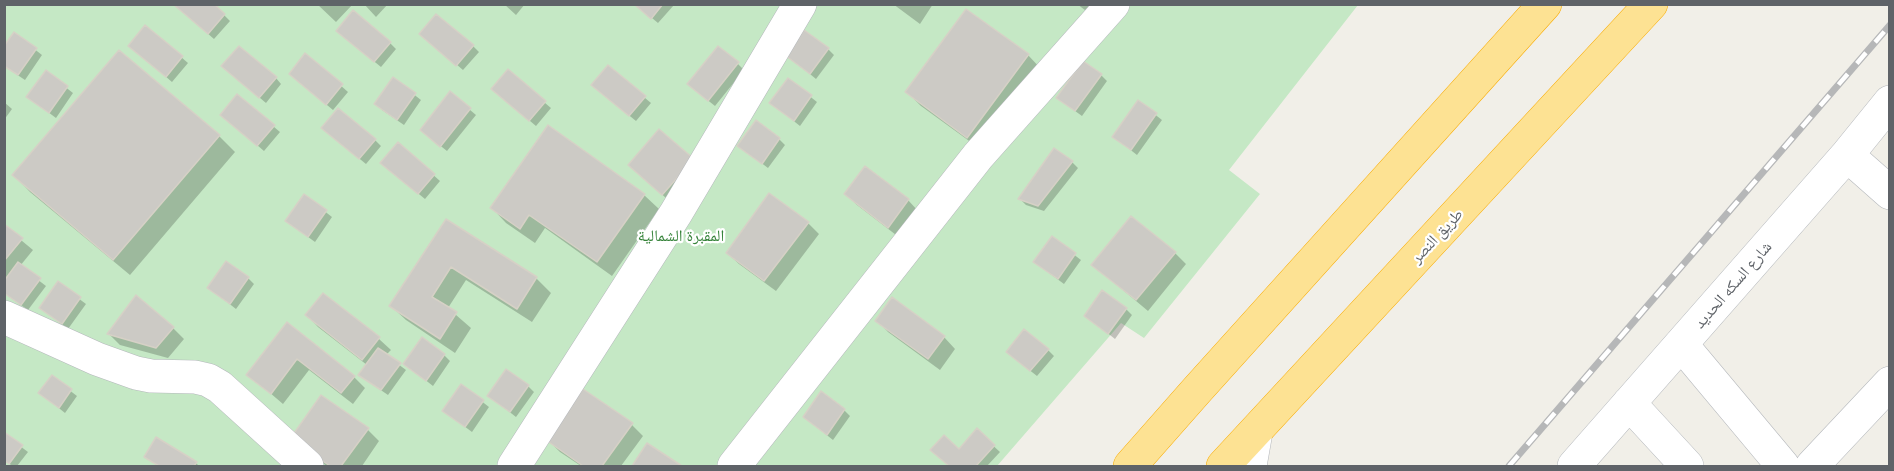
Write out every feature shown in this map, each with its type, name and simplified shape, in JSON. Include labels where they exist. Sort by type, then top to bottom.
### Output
[{"type":"highway","points":[[1131,466],[1545,4]]},
{"type":"highway","name":"طريق النصر","points":[[1223,466],[1651,4]]},
{"type":"street","points":[[514,466],[676,213],[800,4]]},
{"type":"street","points":[[734,466],[978,156],[1113,4]]},
{"type":"street","name":"شارع السكه الحديد","points":[[1574,466],[1847,155],[1890,102]]},
{"type":"street","points":[[1847,155],[1890,194]]},
{"type":"street","points":[[4,317],[97,359],[136,373],[208,380],[220,387],[307,466]]},
{"type":"street","points":[[1681,344],[1783,466]]},
{"type":"street","points":[[1812,466],[1890,383]]},
{"type":"street","points":[[1629,403],[1687,466]]},
{"type":"street","points":[[1250,466],[1256,432]]},
{"type":"green space","name":"المقبرة الشمالية","points":[[4,5],[1358,5],[1229,170],[1260,194],[1144,338],[1121,323],[997,466],[5,466]]},
{"type":"building","points":[[173,4],[214,4],[225,14],[208,34]]},
{"type":"building","points":[[634,4],[663,4],[651,19]]},
{"type":"building","points":[[966,9],[1029,54],[967,138],[905,92]]},
{"type":"building","points":[[353,10],[391,42],[374,62],[336,31]]},
{"type":"building","points":[[436,14],[474,45],[456,66],[419,34]]},
{"type":"building","points":[[145,25],[183,56],[166,77],[128,46]]},
{"type":"building","points":[[804,30],[829,48],[810,74],[786,56]]},
{"type":"building","points":[[14,32],[37,48],[18,75],[4,66],[4,46]]},
{"type":"building","points":[[239,46],[277,77],[259,98],[221,66]]},
{"type":"building","points":[[718,46],[739,62],[708,101],[687,84]]},
{"type":"building","points":[[119,50],[220,135],[113,260],[12,175]]},
{"type":"building","points":[[305,53],[343,84],[326,105],[289,74]]},
{"type":"building","points":[[1083,61],[1102,74],[1075,111],[1056,98]]},
{"type":"building","points":[[608,65],[646,96],[629,116],[591,85]]},
{"type":"building","points":[[508,69],[546,101],[529,121],[491,89]]},
{"type":"building","points":[[46,70],[68,86],[49,113],[26,97]]},
{"type":"building","points":[[393,77],[416,93],[397,120],[374,104]]},
{"type":"building","points":[[788,78],[812,95],[794,121],[769,103]]},
{"type":"building","points":[[450,91],[471,108],[440,147],[420,130]]},
{"type":"building","points":[[237,94],[275,125],[257,146],[220,115]]},
{"type":"building","points":[[1138,100],[1157,113],[1131,150],[1112,137]]},
{"type":"building","points":[[338,108],[376,139],[359,159],[321,128]]},
{"type":"building","points":[[756,120],[780,138],[762,164],[737,146]]},
{"type":"building","points":[[548,125],[645,194],[597,262],[529,215],[520,229],[490,208]]},
{"type":"building","points":[[659,129],[694,159],[662,195],[628,165]]},
{"type":"building","points":[[398,142],[435,174],[418,194],[380,163]]},
{"type":"building","points":[[1054,148],[1073,161],[1038,206],[1018,199]]},
{"type":"building","points":[[865,166],[909,199],[888,228],[844,194]]},
{"type":"building","points":[[769,193],[809,222],[764,281],[726,253]]},
{"type":"building","points":[[304,194],[327,210],[308,237],[285,221]]},
{"type":"building","points":[[1131,216],[1176,252],[1136,300],[1091,265]]},
{"type":"building","points":[[446,219],[537,277],[517,309],[451,267],[432,297],[457,312],[440,339],[389,306]]},
{"type":"building","points":[[4,224],[23,238],[4,261]]},
{"type":"building","points":[[1052,236],[1076,253],[1058,279],[1033,262]]},
{"type":"building","points":[[226,261],[249,277],[230,304],[207,288]]},
{"type":"building","points":[[18,262],[41,278],[21,305],[4,293],[4,281]]},
{"type":"building","points":[[58,281],[81,297],[62,324],[39,308]]},
{"type":"building","points":[[1102,290],[1127,308],[1108,334],[1084,316]]},
{"type":"building","points":[[323,293],[380,337],[362,360],[305,315]]},
{"type":"building","points":[[136,295],[174,327],[156,348],[107,334]]},
{"type":"building","points":[[892,297],[945,336],[928,359],[875,321]]},
{"type":"building","points":[[287,322],[355,376],[341,393],[297,359],[271,394],[246,375]]},
{"type":"building","points":[[1024,329],[1049,349],[1030,371],[1006,352]]},
{"type":"building","points":[[422,337],[445,354],[426,381],[403,364]]},
{"type":"building","points":[[378,348],[401,363],[381,390],[358,375]]},
{"type":"building","points":[[506,369],[529,385],[510,412],[487,396]]},
{"type":"building","points":[[52,375],[72,389],[59,408],[38,393]]},
{"type":"building","points":[[461,384],[484,400],[465,427],[442,411]]},
{"type":"building","points":[[583,389],[633,423],[602,466],[583,466],[546,440]]},
{"type":"building","points":[[821,391],[845,409],[827,435],[803,417]]},
{"type":"building","points":[[321,395],[369,428],[341,466],[330,466],[290,439]]},
{"type":"building","points":[[977,428],[995,445],[976,466],[949,466],[930,450],[944,435],[959,449]]},
{"type":"building","points":[[4,432],[23,445],[9,464],[4,460]]},
{"type":"building","points":[[156,437],[197,462],[194,466],[159,466],[144,457]]},
{"type":"building","points":[[647,443],[682,466],[632,466]]},
{"type":"railway","points":[[1509,466],[1890,25]]}]
